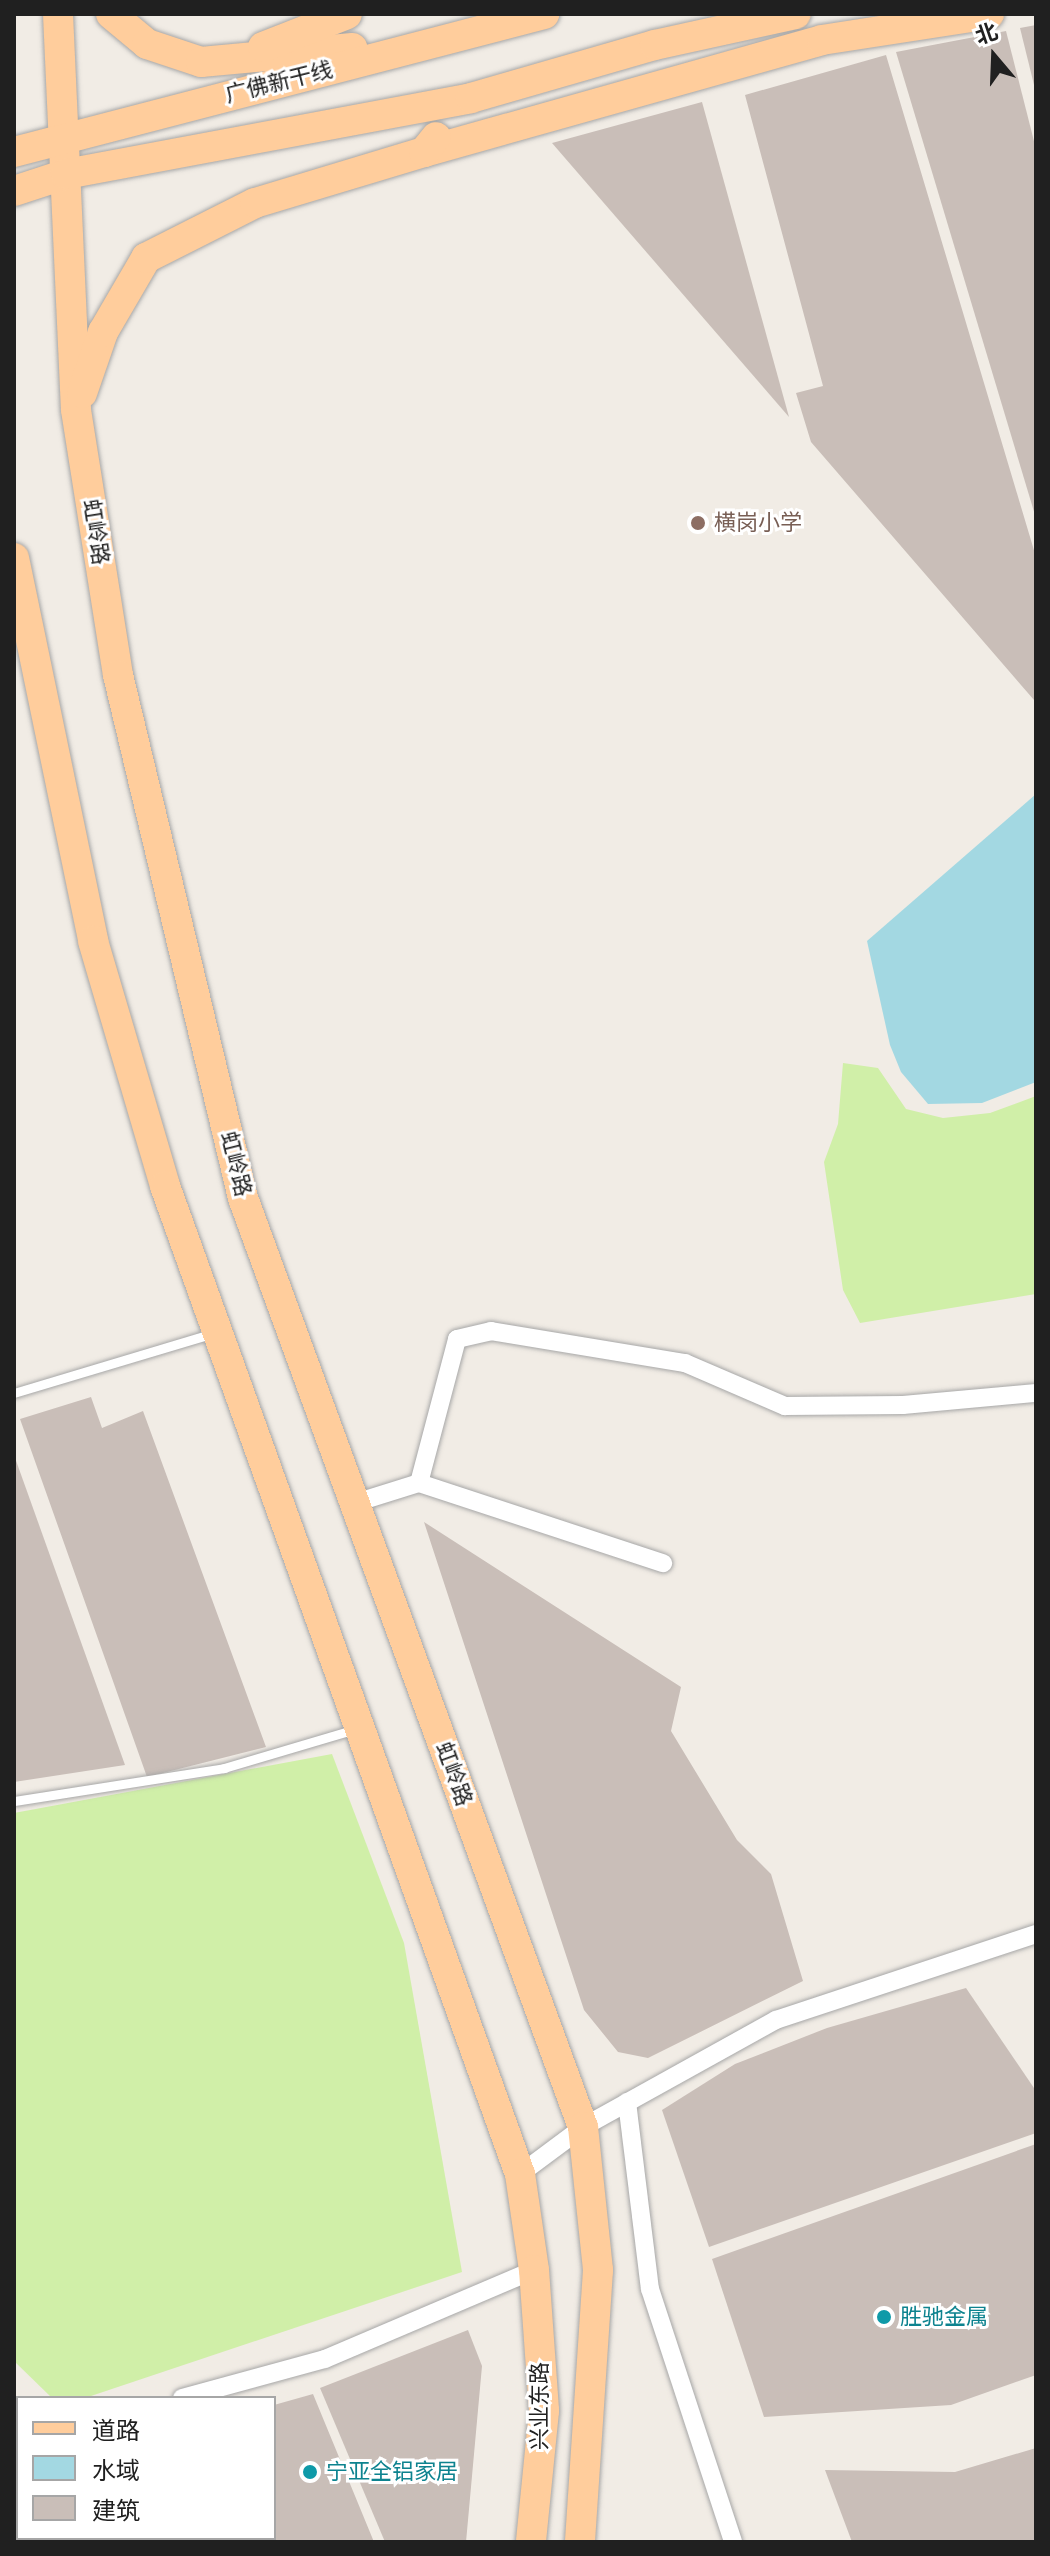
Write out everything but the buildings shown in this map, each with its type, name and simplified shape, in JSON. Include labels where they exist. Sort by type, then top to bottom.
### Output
[{"type":"main road","name":"虹岭路","points":[[58,14],[76,410],[118,675],[243,1198],[583,2127],[598,2270],[580,2542]]},
{"type":"main road","points":[[111,14],[147,44],[201,62],[453,38]]},
{"type":"main road","points":[[230,60],[347,14]]},
{"type":"main road","name":"广佛新干线","points":[[14,152],[544,14]]},
{"type":"main road","points":[[14,191],[66,174],[471,98],[655,45],[796,14]]},
{"type":"main road","points":[[76,410],[103,332],[146,258],[255,203],[822,40],[989,14]]},
{"type":"main road","points":[[424,152],[471,98]]},
{"type":"main road","points":[[14,558],[93,941],[165,1186],[520,2174],[534,2270]]},
{"type":"main road","name":"兴业东路","points":[[531,2542],[544,2411],[534,2270]]},
{"type":"street","points":[[419,1483],[457,1339],[491,1331],[685,1363],[785,1406],[903,1405],[1036,1393]]},
{"type":"street","points":[[355,1503],[419,1483],[663,1563]]},
{"type":"street","points":[[520,2174],[583,2127],[776,2020],[1036,1934]]},
{"type":"street","points":[[627,2102],[650,2289],[733,2542]]},
{"type":"street","points":[[189,2396],[325,2359],[534,2270]]},
{"type":"lane","points":[[14,1393],[217,1332]]},
{"type":"lane","points":[[14,1801],[224,1768],[359,1728]]},
{"type":"green space","points":[[843,1063],[878,1068],[906,1109],[943,1118],[990,1113],[1036,1096],[1036,1294],[860,1323],[843,1290],[824,1162],[838,1124]]},
{"type":"green space","points":[[332,1754],[404,1943],[462,2272],[91,2396],[50,2396],[14,2361],[14,1813]]},
{"type":"water","points":[[1036,794],[1036,1082],[982,1103],[928,1104],[901,1072],[890,1045],[867,941]]},
{"type":"place","name":"横岗小学","points":[[698,523]]},
{"type":"place","name":"胜驰金属","points":[[884,2317]]},
{"type":"place","name":"宁亚全铝家居","points":[[310,2472]]}]
